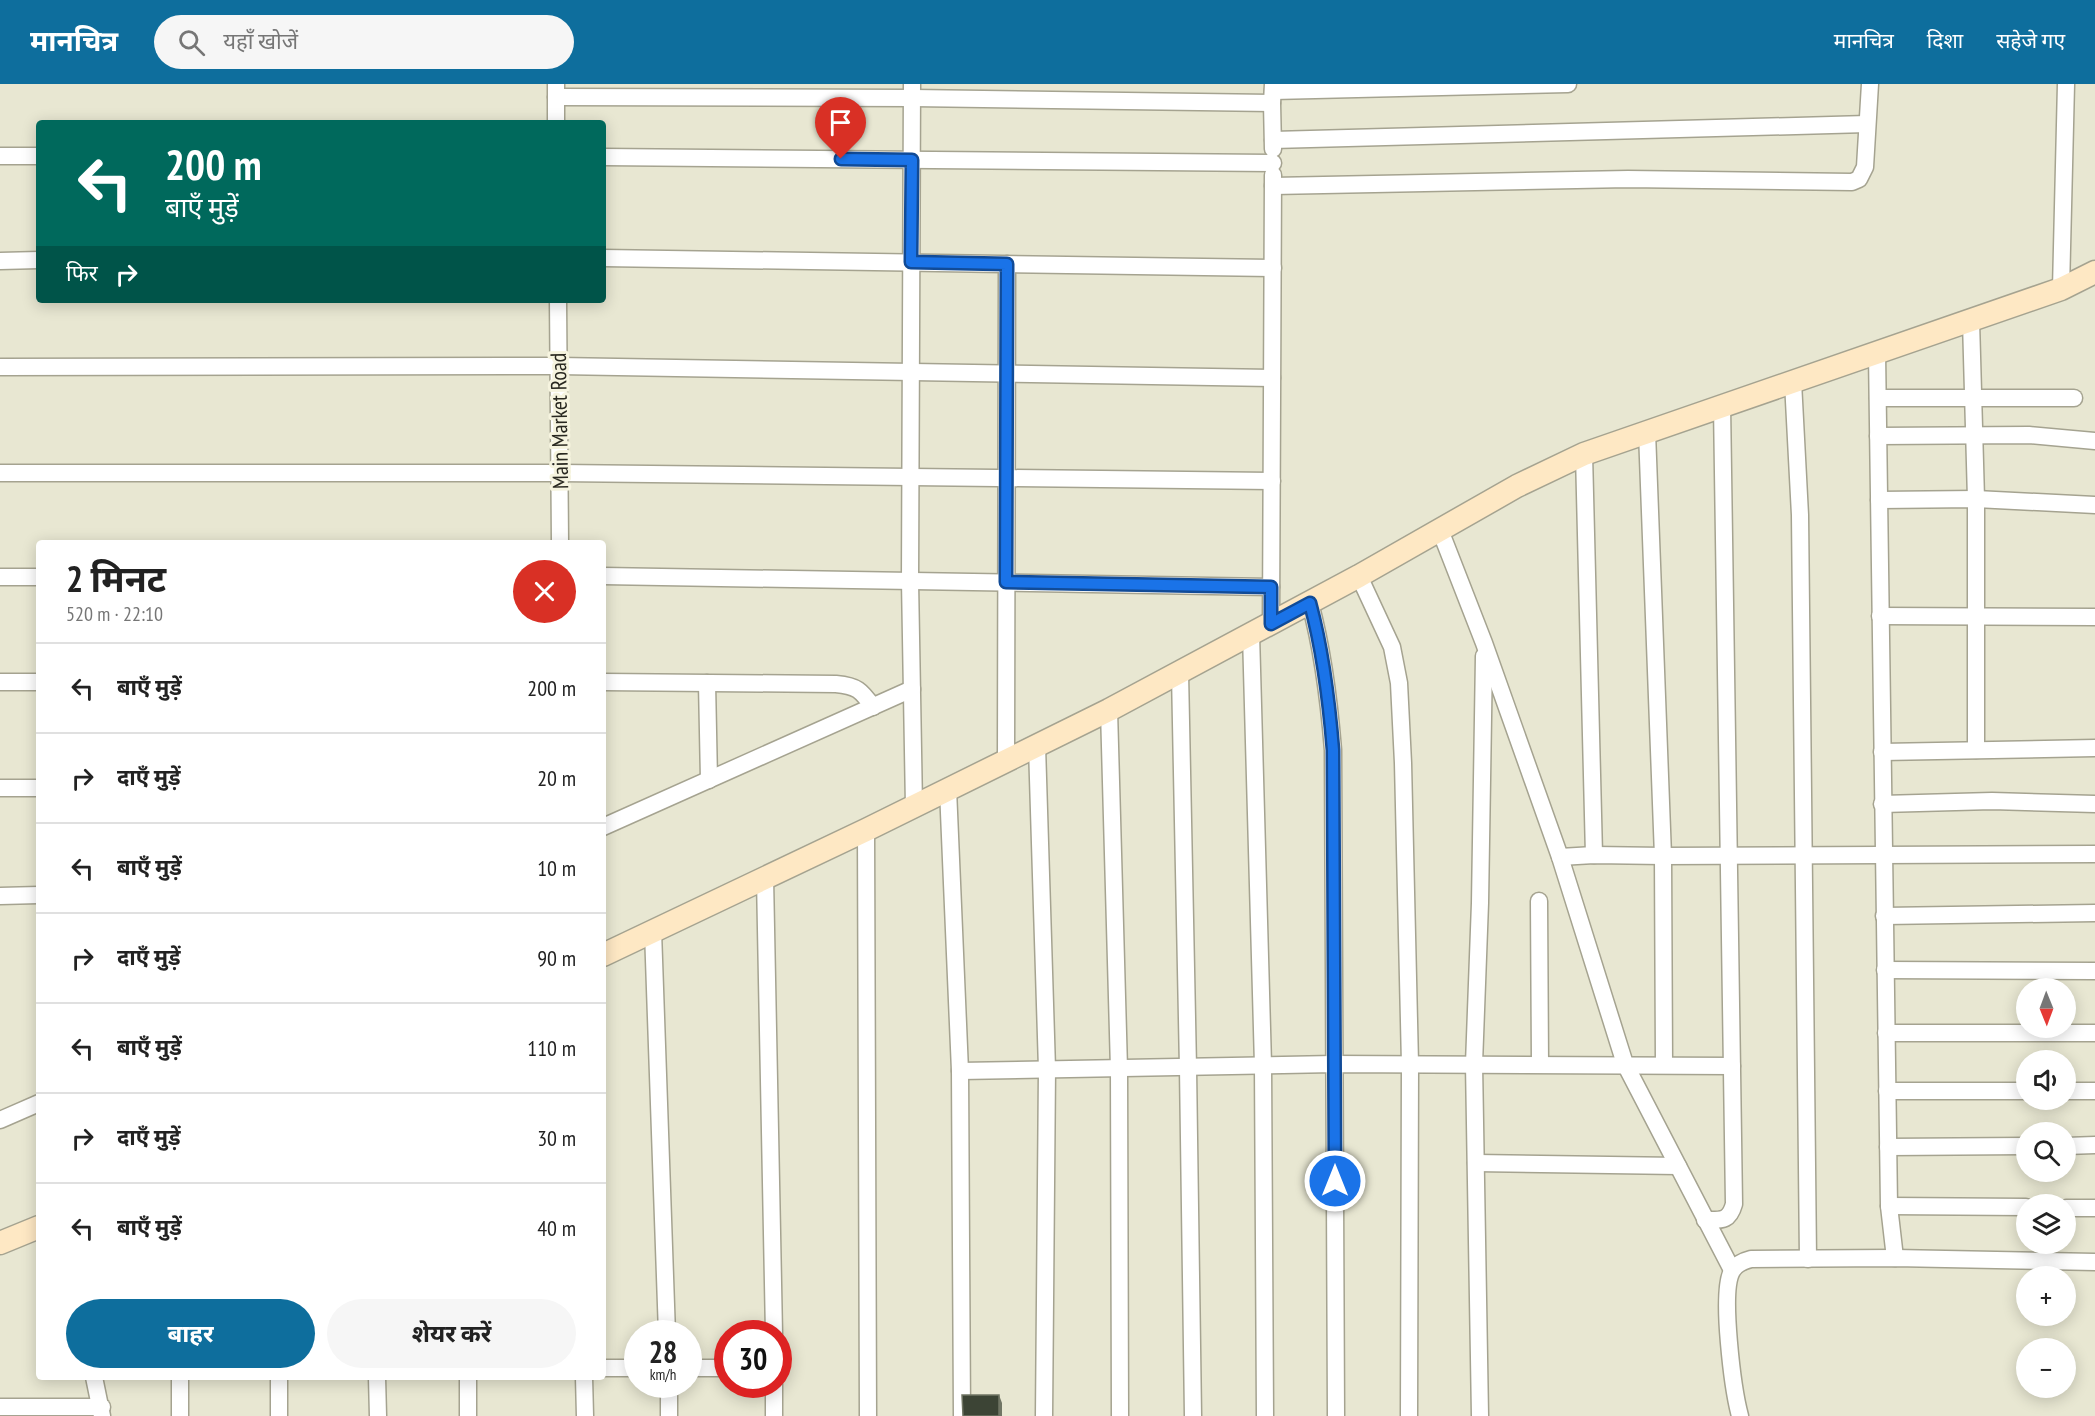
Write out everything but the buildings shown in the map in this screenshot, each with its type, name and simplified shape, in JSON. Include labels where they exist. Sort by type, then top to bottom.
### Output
[{"type":"street","points":[[556,120],[556,91],[1273,93],[1568,84]]},
{"type":"street","points":[[1273,186],[1628,179],[1852,182],[1859,179],[1864,167],[1870,84]]},
{"type":"street","points":[[2061,289],[2066,84]]},
{"type":"street","points":[[913,91],[910,581],[914,807]]},
{"type":"street","points":[[1271,624],[1273,93]]},
{"type":"street","points":[[1273,140],[1868,124]]},
{"type":"street","points":[[0,156],[36,156]]},
{"type":"street","points":[[606,157],[1273,163]]},
{"type":"street","points":[[606,258],[1273,268]]},
{"type":"street","points":[[0,261],[36,260]]},
{"type":"street","points":[[1006,762],[1007,264]]},
{"type":"street","points":[[606,954],[914,807],[1109,710],[1310,603],[1517,486],[1584,454],[2061,289],[2095,272]]},
{"type":"street","name":"Main Market Road","points":[[558,303],[560,540]]},
{"type":"street","points":[[1971,321],[1976,499],[1976,750]]},
{"type":"street","points":[[1877,353],[1889,1206],[1895,1258]]},
{"type":"street","points":[[0,367],[559,366],[1272,378]]},
{"type":"street","points":[[1793,381],[1800,515],[1808,1259]]},
{"type":"street","points":[[1878,398],[2074,398]]},
{"type":"street","points":[[1705,1220],[1725,1218],[1732,1214],[1734,1204],[1722,405]]},
{"type":"street","points":[[1647,432],[1663,856],[1664,1065]]},
{"type":"street","points":[[1878,436],[2030,435],[2095,441]]},
{"type":"street","points":[[1584,454],[1594,855]]},
{"type":"street","points":[[0,473],[560,473],[1272,481]]},
{"type":"street","points":[[1879,500],[1976,499],[2095,505]]},
{"type":"street","points":[[1440,530],[1484,643],[1560,857],[1625,1064],[1732,1270]]},
{"type":"street","points":[[606,576],[1271,587]]},
{"type":"street","points":[[1359,576],[1392,647],[1399,682],[1410,1064],[1410,1416]]},
{"type":"street","points":[[0,577],[36,577]]},
{"type":"street","points":[[1310,603],[1319,636],[1328,694],[1333,750],[1336,1416]]},
{"type":"street","points":[[1880,616],[2095,617]]},
{"type":"street","points":[[1251,634],[1263,1065],[1265,1416]]},
{"type":"street","points":[[1480,1416],[1474,1064],[1480,903],[1484,643]]},
{"type":"street","points":[[1180,673],[1193,1416]]},
{"type":"street","points":[[0,682],[36,682]]},
{"type":"street","points":[[606,682],[850,686],[864,694],[873,707]]},
{"type":"street","points":[[708,683],[709,780]]},
{"type":"street","points":[[606,826],[912,689]]},
{"type":"street","points":[[1109,710],[1119,1069],[1120,1416]]},
{"type":"street","points":[[1037,746],[1047,1069],[1044,1416]]},
{"type":"street","points":[[1882,752],[2095,748]]},
{"type":"street","points":[[0,788],[36,788]]},
{"type":"street","points":[[948,789],[960,1071],[962,1416]]},
{"type":"street","points":[[1882,804],[1992,801],[2095,804]]},
{"type":"street","points":[[866,830],[868,1416]]},
{"type":"street","points":[[1560,857],[1594,855],[2095,854]]},
{"type":"street","points":[[765,878],[774,1320]]},
{"type":"street","points":[[0,896],[36,895]]},
{"type":"street","points":[[1539,901],[1540,1064]]},
{"type":"street","points":[[1884,916],[2095,913]]},
{"type":"street","points":[[652,931],[666,1320]]},
{"type":"street","points":[[1885,970],[2095,971]]},
{"type":"street","points":[[1886,1033],[2095,1033]]},
{"type":"street","points":[[960,1071],[1334,1064],[1732,1066]]},
{"type":"street","points":[[1887,1091],[2016,1091]]},
{"type":"street","points":[[2076,1091],[2095,1091]]},
{"type":"street","points":[[0,1120],[36,1104]]},
{"type":"street","points":[[2076,1146],[2095,1145]]},
{"type":"street","points":[[1888,1147],[2016,1146]]},
{"type":"street","points":[[1476,1162],[1678,1166]]},
{"type":"street","points":[[1889,1206],[2016,1207]]},
{"type":"street","points":[[2076,1208],[2095,1208]]},
{"type":"street","points":[[0,1243],[36,1228]]},
{"type":"street","points":[[1740,1416],[1732,1375],[1727,1294],[1732,1270],[1740,1262],[1895,1258],[2095,1262]]},
{"type":"street","points":[[606,1368],[624,1368]]},
{"type":"street","points":[[0,1407],[102,1412],[95,1380]]},
{"type":"street","points":[[180,1380],[180,1416]]},
{"type":"street","points":[[279,1380],[279,1416]]},
{"type":"street","points":[[377,1380],[378,1416]]},
{"type":"street","points":[[468,1380],[468,1416]]},
{"type":"street","points":[[584,1380],[585,1416]]},
{"type":"street","points":[[669,1398],[669,1416]]},
{"type":"street","points":[[774,1398],[774,1416]]},
{"type":"route","points":[[841,159],[912,160],[911,262],[1007,264],[1006,582],[1271,587],[1271,624],[1310,603],[1319,636],[1328,694],[1333,750],[1332,926],[1335,1181]]}]
